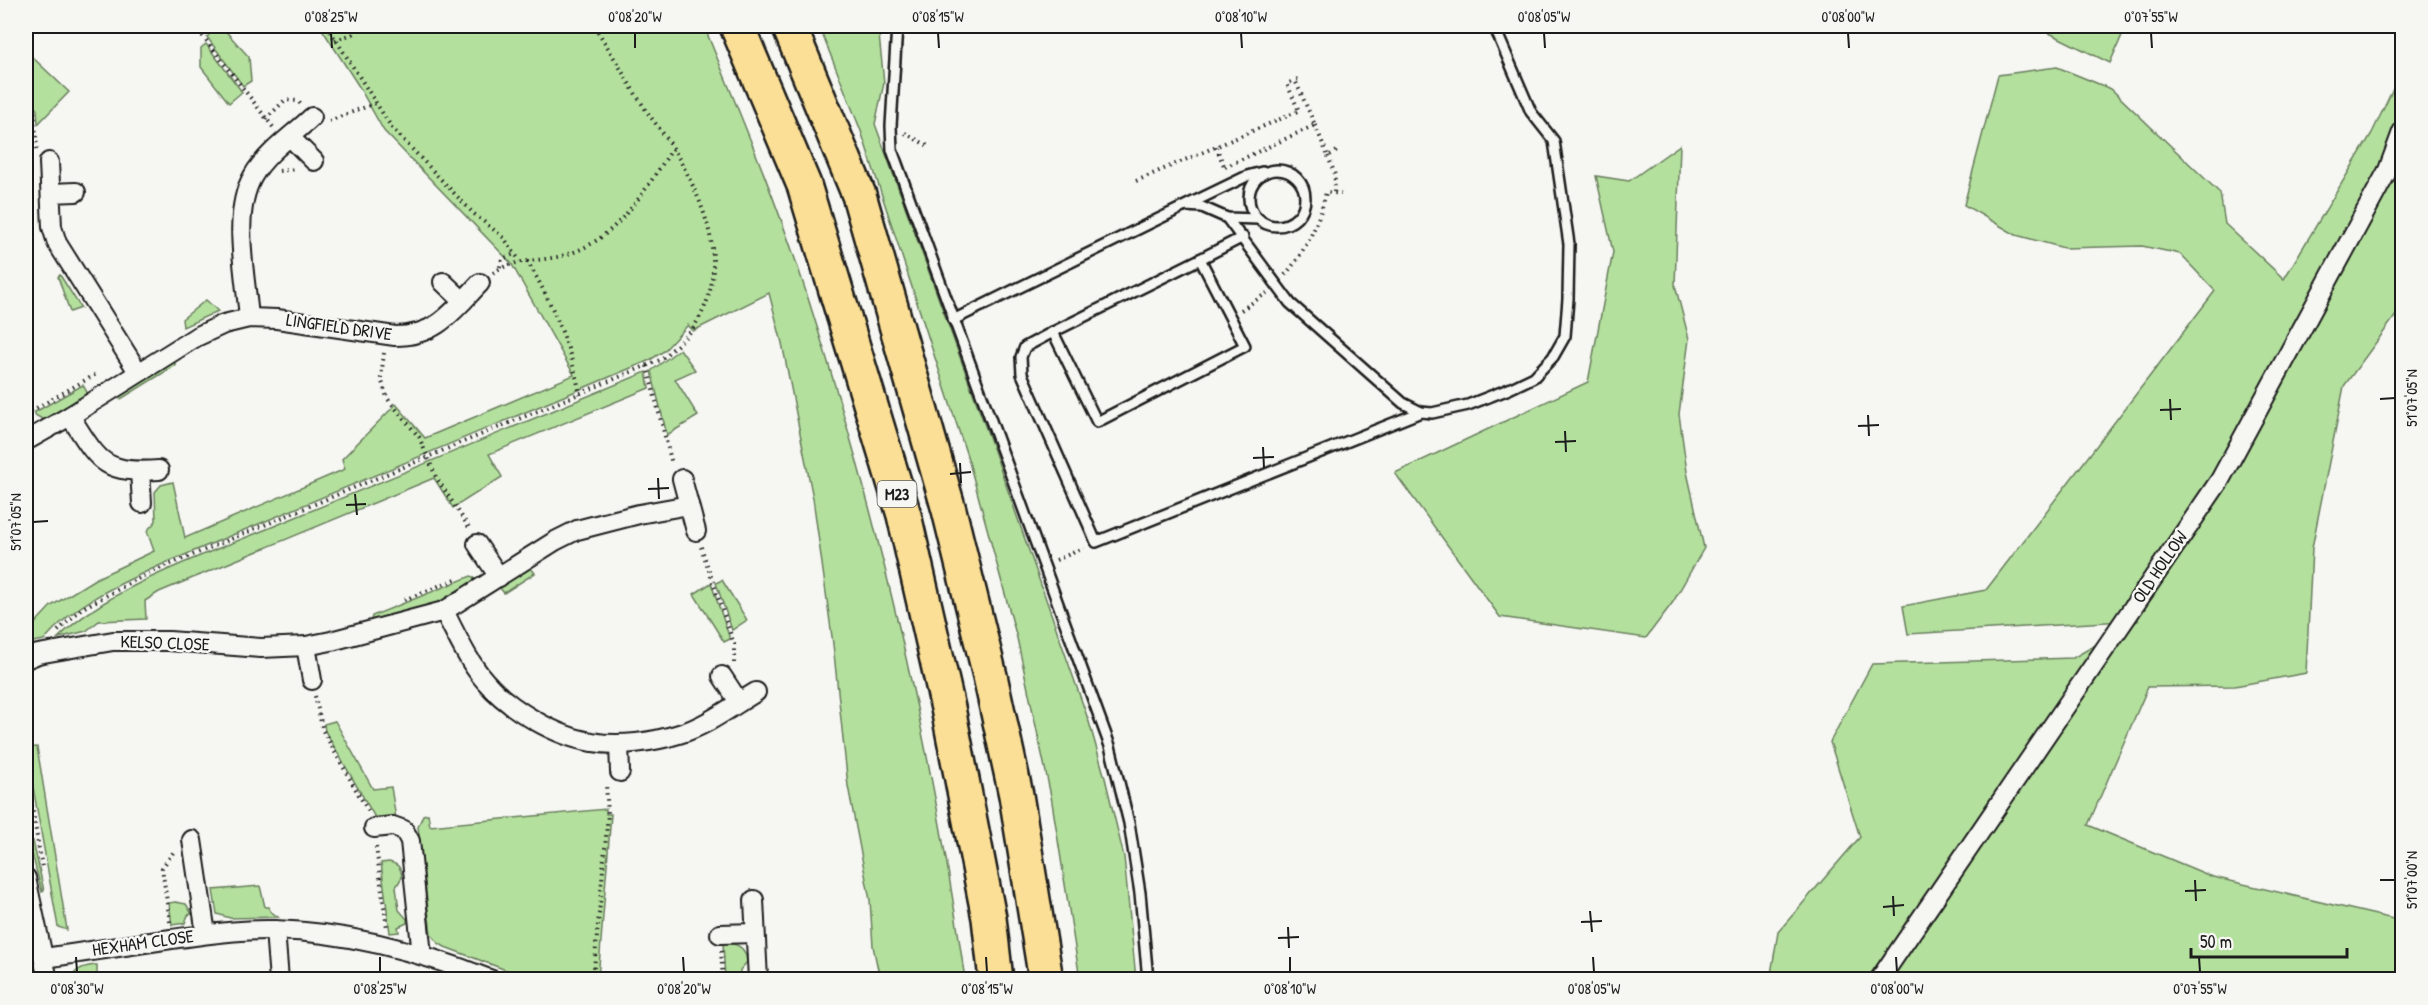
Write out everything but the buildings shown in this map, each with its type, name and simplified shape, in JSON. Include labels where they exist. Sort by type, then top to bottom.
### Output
[{"type":"highway","name":"M23","points":[[737,26],[804,185],[904,515],[948,708],[989,918],[996,980]]},
{"type":"highway","name":"M23","points":[[789,26],[859,195],[949,510],[990,676],[1016,795],[1046,980]]},
{"type":"street","points":[[249,318],[242,242],[243,208],[252,178],[259,168],[312,117]]},
{"type":"street","name":"OLD HOLLOW","points":[[1879,980],[2220,480],[2388,170],[2403,132]]},
{"type":"street","points":[[288,139],[314,161]]},
{"type":"street","points":[[49,162],[52,227],[57,243],[133,364]]},
{"type":"street","points":[[51,193],[76,192]]},
{"type":"street","points":[[443,282],[463,301]]},
{"type":"street","name":"LINGFIELD DRIVE","points":[[26,441],[70,417],[133,364],[212,328],[249,318],[277,319],[387,335],[411,336],[426,332],[440,324],[480,283]]},
{"type":"street","points":[[70,417],[92,452],[102,461],[121,470],[159,470]]},
{"type":"street","points":[[140,471],[142,503]]},
{"type":"street","points":[[682,480],[696,531]]},
{"type":"street","name":"KELSO CLOSE","points":[[32,657],[113,641],[141,640],[261,648],[306,646],[358,635],[444,611],[555,541],[577,530],[639,514],[689,506]]},
{"type":"street","points":[[477,544],[499,577]]},
{"type":"street","points":[[444,611],[485,682],[514,706],[567,735],[592,742],[619,744],[680,734],[756,692]]},
{"type":"street","points":[[306,646],[312,680]]},
{"type":"street","points":[[722,676],[739,702]]},
{"type":"street","points":[[619,744],[620,772]]},
{"type":"street","points":[[374,828],[393,826],[404,830],[410,841],[422,955]]},
{"type":"street","name":"HEXHAM CLOSE","points":[[192,840],[206,934]]},
{"type":"street","points":[[26,878],[48,980]]},
{"type":"street","points":[[754,900],[758,980]]},
{"type":"street","points":[[275,930],[279,980]]},
{"type":"street","name":"HEXHAM CLOSE","points":[[45,958],[206,934],[275,930],[336,936],[385,946],[422,955],[492,980]]},
{"type":"street","points":[[720,934],[755,933]]},
{"type":"lane","points":[[897,26],[891,126],[892,150],[1110,746],[1129,823],[1140,893],[1148,980]]},
{"type":"lane","points":[[1227,218],[1290,303],[1403,403],[1421,412],[1432,413],[1468,405],[1534,377],[1553,357],[1564,336],[1568,299],[1569,244],[1554,141],[1531,112],[1494,26]]},
{"type":"lane","points":[[953,320],[1185,206],[1232,183],[1266,171],[1285,170],[1294,174],[1304,189],[1306,198],[1304,207],[1293,222],[1276,226],[1258,219],[1227,218],[1202,207],[1185,206]]},
{"type":"lane","points":[[1258,219],[1252,212],[1249,193],[1258,177],[1266,171]]},
{"type":"lane","points":[[1243,237],[1025,347],[1021,357],[1022,374],[1096,542],[1421,412]]},
{"type":"lane","points":[[1053,332],[1097,422],[1245,346],[1200,259]]},
{"type":"path","points":[[195,26],[264,118],[288,139]]},
{"type":"path","points":[[327,26],[392,128],[473,213],[504,238],[520,261]]},
{"type":"path","points":[[335,40],[353,33],[353,26]]},
{"type":"path","points":[[32,657],[81,609],[147,574],[660,360],[690,332],[707,303],[712,275],[713,244],[705,211],[673,148],[642,104],[614,55],[594,26]]},
{"type":"path","points":[[1136,181],[1299,111],[1287,84],[1297,80],[1335,175],[1334,193]]},
{"type":"path","points":[[26,96],[34,110],[38,163],[49,162]]},
{"type":"path","points":[[1225,167],[1315,125]]},
{"type":"path","points":[[891,126],[928,146]]},
{"type":"path","points":[[1216,147],[1232,183]]},
{"type":"path","points":[[480,283],[500,268],[520,261],[569,254],[583,248],[612,228],[637,201],[673,148]]},
{"type":"path","points":[[1328,156],[1339,150]]},
{"type":"path","points":[[1230,316],[1254,303],[1277,284],[1294,264],[1313,234],[1326,192],[1341,194]]},
{"type":"path","points":[[500,268],[502,259],[515,254]]},
{"type":"path","points":[[527,261],[556,315],[575,369],[580,395]]},
{"type":"path","points":[[387,335],[381,365],[382,388],[387,398],[419,437],[436,477],[476,538],[477,544]]},
{"type":"path","points":[[26,414],[133,364]]},
{"type":"path","points":[[646,366],[677,481],[682,480]]},
{"type":"path","points":[[696,531],[734,644],[734,669],[722,676]]},
{"type":"path","points":[[1044,566],[1096,542]]},
{"type":"path","points":[[312,680],[323,731],[373,820],[388,931],[385,946]]},
{"type":"path","points":[[593,980],[608,814]]},
{"type":"path","points":[[172,939],[162,868],[181,842],[192,840]]},
{"type":"green space","points":[[216,26],[221,26],[249,57],[251,81],[243,86],[207,37]]},
{"type":"green space","points":[[320,26],[704,26],[796,261],[857,464],[901,634],[937,806],[965,979],[880,979],[873,946],[870,900],[848,786],[833,644],[813,498],[782,343],[769,293],[693,331],[688,325],[664,351],[650,360],[130,579],[84,605],[56,627],[44,640],[26,643],[26,633],[51,606],[95,579],[154,551],[147,531],[156,521],[155,492],[161,485],[173,482],[185,538],[345,469],[342,459],[396,404],[425,438],[574,375],[511,263],[384,131]]},
{"type":"green space","points":[[819,26],[878,26],[884,83],[875,124],[992,445],[1089,722],[1124,857],[1136,979],[1080,979],[1051,796],[1017,638],[969,462],[861,131]]},
{"type":"green space","points":[[2035,26],[2126,26],[2110,63]]},
{"type":"green space","points":[[206,44],[242,92],[229,103],[201,67],[201,48]]},
{"type":"green space","points":[[30,55],[69,92],[38,124],[37,110],[26,91],[26,61]]},
{"type":"green space","points":[[2057,67],[2111,89],[2220,193],[2225,224],[2284,279],[2372,133],[2402,70],[2402,307],[2344,386],[2312,548],[2306,673],[2235,686],[2148,687],[2088,825],[2213,877],[2402,921],[2402,979],[1770,980],[1778,932],[1860,837],[1830,742],[1872,664],[2073,658],[2139,620],[1908,634],[1903,606],[1986,590],[2215,291],[2180,254],[2142,246],[2064,248],[2016,235],[1964,205],[1998,75]]},
{"type":"green space","points":[[26,99],[32,110],[34,136],[26,128]]},
{"type":"green space","points":[[1680,145],[1675,285],[1689,339],[1679,414],[1687,472],[1704,548],[1673,602],[1646,638],[1500,617],[1395,473],[1588,382],[1613,252],[1596,176],[1629,181]]},
{"type":"green space","points":[[60,275],[81,308],[70,312],[58,277]]},
{"type":"green space","points":[[206,300],[218,311],[183,327],[182,319]]},
{"type":"green space","points":[[680,349],[695,370],[675,379],[698,416],[667,435],[651,371]]},
{"type":"green space","points":[[173,361],[176,365],[121,399],[113,397]]},
{"type":"green space","points":[[646,372],[649,388],[489,454],[502,477],[453,508],[434,478],[159,592],[145,601],[146,619],[99,621],[86,631],[58,638],[106,601],[165,571]]},
{"type":"green space","points":[[83,385],[88,394],[44,420],[35,415],[35,412]]},
{"type":"green space","points":[[530,567],[535,573],[504,593],[499,587]]},
{"type":"green space","points":[[471,576],[475,578],[466,587],[442,601],[413,611],[371,620],[372,616]]},
{"type":"green space","points":[[722,580],[747,620],[732,630],[716,583]]},
{"type":"green space","points":[[711,583],[730,639],[724,642],[694,594]]},
{"type":"green space","points":[[335,721],[373,789],[391,787],[396,819],[377,821],[325,731],[324,724]]},
{"type":"green space","points":[[37,747],[67,930],[58,927],[26,748]]},
{"type":"green space","points":[[606,809],[606,814],[611,814],[598,979],[530,979],[445,947],[438,943],[431,934],[418,827],[423,815],[428,814],[430,826]]},
{"type":"green space","points":[[33,841],[44,891],[42,892],[29,842]]},
{"type":"green space","points":[[389,862],[397,865],[401,871],[402,877],[396,887],[399,910],[407,919],[407,923],[398,927],[399,932],[390,933],[381,863]]},
{"type":"green space","points":[[260,886],[265,907],[269,907],[270,911],[278,917],[230,918],[217,914],[213,890]]},
{"type":"green space","points":[[169,903],[186,904],[192,914],[188,915],[185,923],[172,925]]},
{"type":"green space","points":[[26,924],[36,979],[26,979]]},
{"type":"green space","points":[[723,943],[736,945],[745,953],[747,962],[740,970],[740,979],[725,979]]},
{"type":"green space","points":[[97,965],[97,979],[71,979],[81,968]]}]
